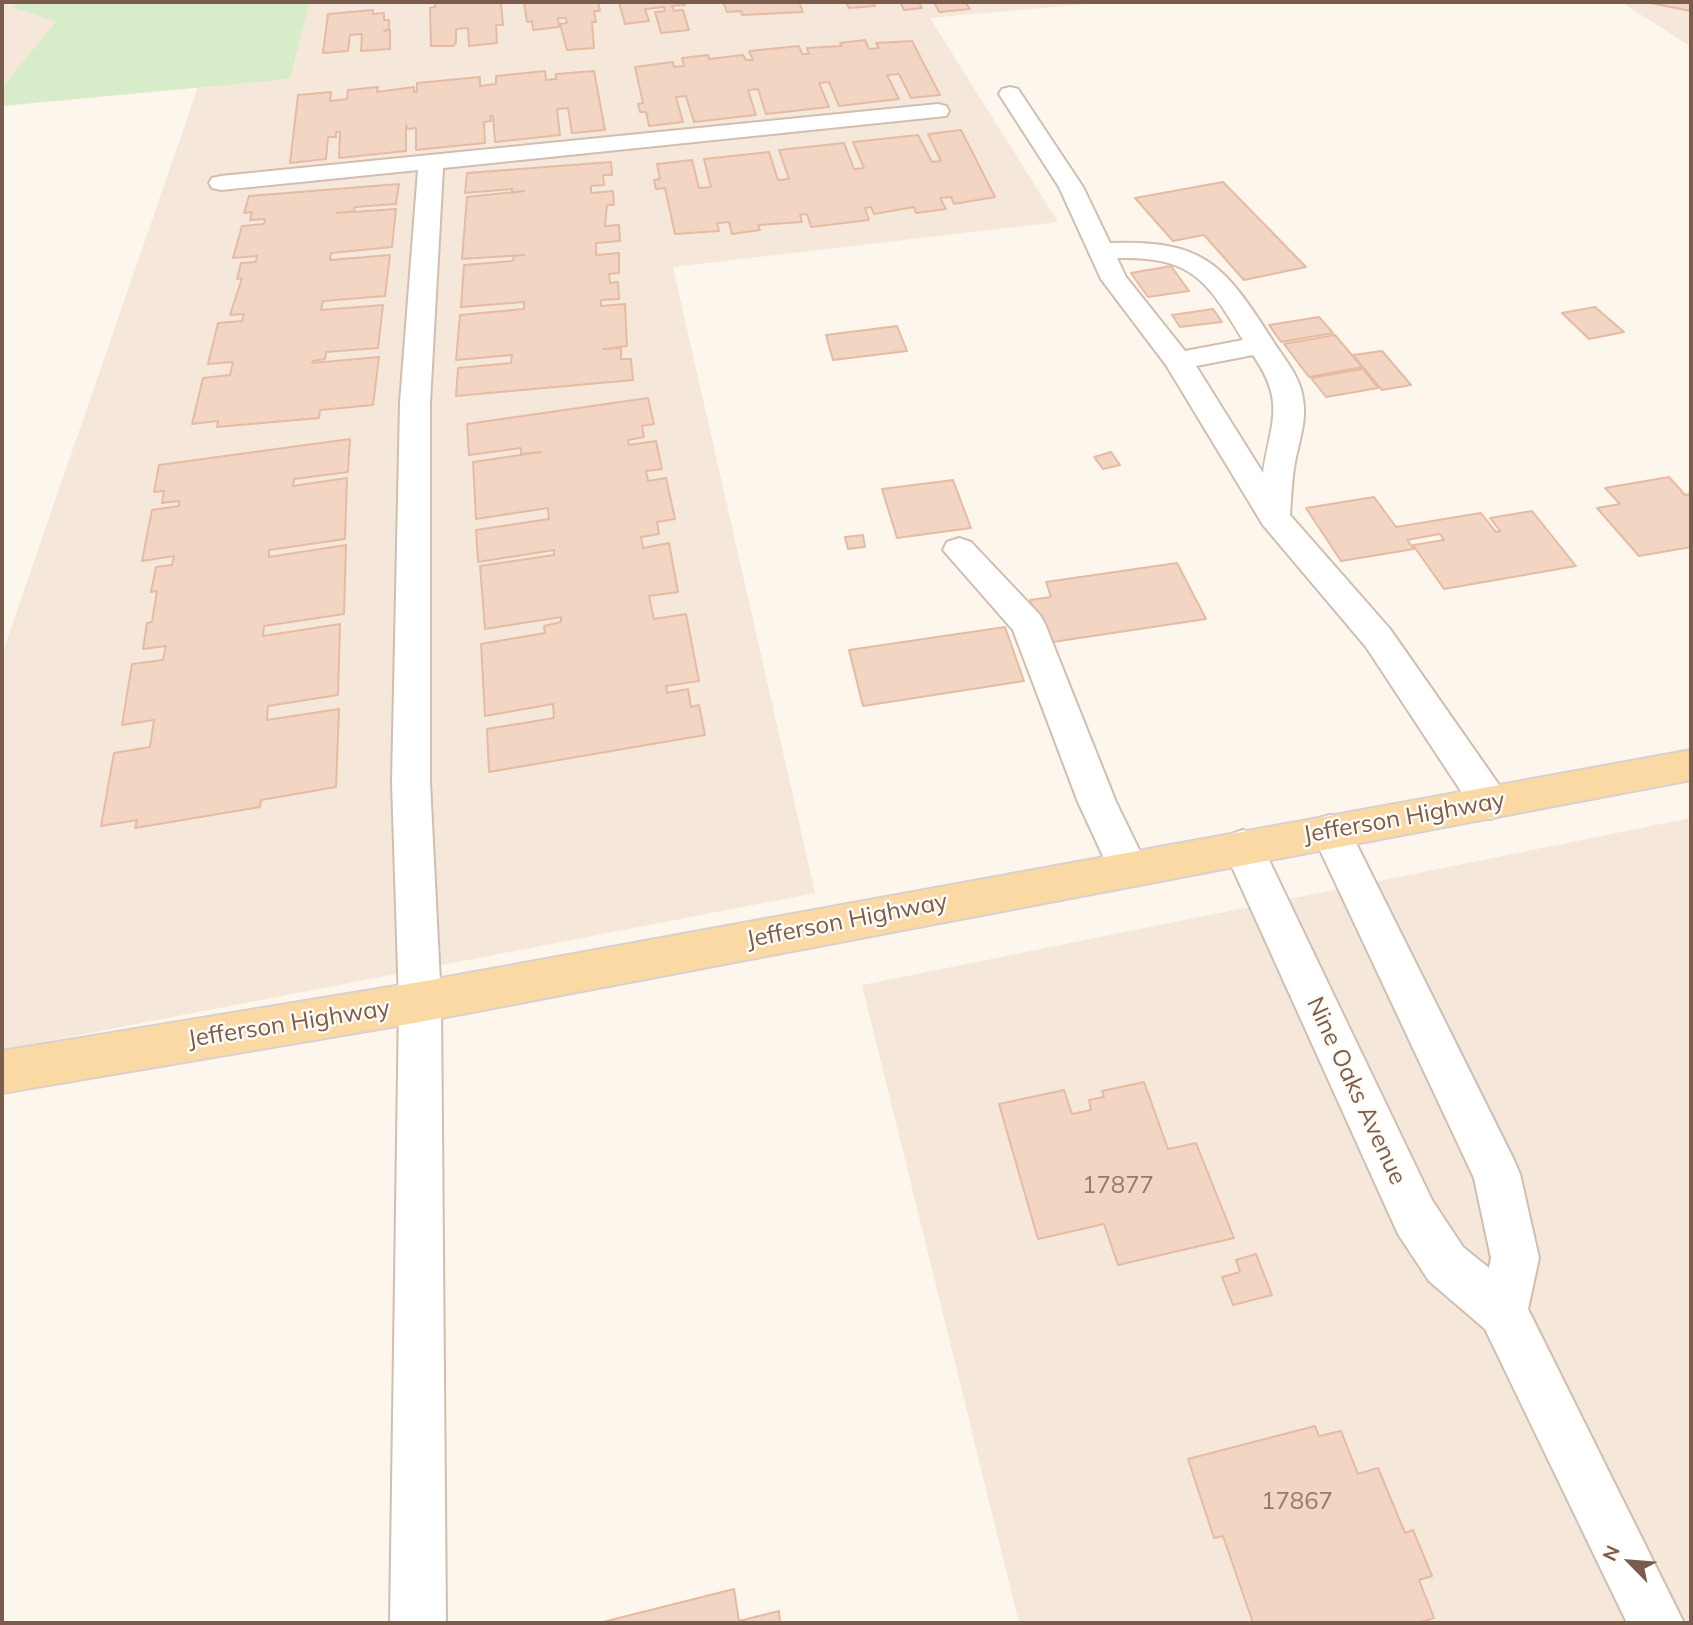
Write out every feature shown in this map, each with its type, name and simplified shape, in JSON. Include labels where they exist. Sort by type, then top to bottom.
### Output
[{"type":"main road","name":"Jefferson Highway","points":[[2,1072],[420,1002],[1691,765]]},
{"type":"street","points":[[1010,94],[1071,187],[1114,279],[1178,361],[1274,517],[1378,638],[1490,803]]},
{"type":"street","points":[[221,183],[938,111]]},
{"type":"street","points":[[418,1623],[420,1002],[411,782],[415,403],[431,164]]},
{"type":"street","points":[[1101,251],[1144,248],[1171,252],[1205,267],[1228,291],[1287,389],[1288,420],[1278,473],[1274,517]]},
{"type":"street","points":[[1178,361],[1261,345]]},
{"type":"street","points":[[959,550],[1028,624],[1097,802],[1128,868]]},
{"type":"street","points":[[1330,831],[1497,1174],[1515,1258],[1503,1311]]},
{"type":"street","name":"Nine Oaks Avenue","points":[[1242,847],[1415,1217],[1446,1264],[1503,1311],[1656,1623]]},
{"type":"shaded area","points":[[2,2],[21,2],[13,6],[57,22],[2,87]]},
{"type":"shaded area","points":[[310,2],[1109,2],[930,18],[1058,222],[673,267],[815,893],[2,1050],[2,654],[198,87],[290,79]]},
{"type":"shaded area","points":[[1621,2],[1691,2],[1691,47]]},
{"type":"shaded area","points":[[1691,818],[1691,1623],[1019,1623],[862,985]]},
{"type":"green space","points":[[21,2],[310,2],[290,79],[2,106],[2,87],[56,22],[12,7]]},
{"type":"building","points":[[501,2],[503,25],[496,25],[497,43],[469,46],[468,28],[456,29],[456,43],[453,46],[431,46],[430,8],[435,7],[435,3]]},
{"type":"building","points":[[524,2],[598,2],[600,11],[594,11],[596,22],[592,22],[594,48],[567,50],[560,24],[567,23],[566,18],[558,18],[559,27],[533,30],[532,21],[527,22]]},
{"type":"building","points":[[619,2],[684,2],[685,5],[672,6],[674,11],[683,10],[689,30],[661,33],[655,12],[665,11],[664,7],[645,9],[649,21],[625,24]]},
{"type":"building","points":[[723,2],[799,2],[803,12],[742,15],[741,11],[727,12]]},
{"type":"building","points":[[846,2],[873,2],[875,6],[849,8]]},
{"type":"building","points":[[900,2],[918,2],[922,8],[904,10]]},
{"type":"building","points":[[934,2],[965,2],[970,9],[939,12]]},
{"type":"building","points":[[1645,2],[1691,2],[1691,11]]},
{"type":"building","points":[[373,10],[373,14],[384,13],[384,20],[389,20],[389,29],[384,31],[390,30],[390,49],[361,51],[362,34],[350,35],[348,51],[323,53],[328,14]]},
{"type":"building","points":[[865,40],[869,49],[879,48],[876,43],[912,41],[940,95],[911,98],[899,74],[887,75],[899,99],[839,106],[829,82],[819,83],[829,107],[766,114],[758,89],[748,90],[756,115],[694,122],[686,96],[676,97],[683,122],[649,126],[646,112],[640,112],[638,104],[643,103],[635,67],[673,62],[674,67],[684,66],[682,58],[708,55],[709,59],[743,55],[746,60],[753,60],[749,51],[799,46],[802,54],[809,54],[807,48],[842,46],[840,43]]},
{"type":"building","points":[[545,71],[546,80],[556,79],[556,74],[594,71],[605,130],[572,133],[568,108],[557,109],[560,135],[495,142],[493,116],[490,116],[491,121],[484,122],[485,143],[416,150],[416,128],[408,129],[406,125],[406,151],[339,158],[340,132],[336,132],[336,137],[328,137],[326,159],[290,163],[298,95],[331,92],[330,101],[347,99],[348,90],[378,87],[377,92],[414,87],[414,92],[417,92],[417,83],[480,77],[480,86],[496,84],[496,76]]},
{"type":"building","points":[[961,130],[995,197],[954,204],[951,197],[940,198],[946,209],[916,213],[914,207],[874,214],[871,207],[865,208],[869,220],[811,227],[807,214],[800,215],[802,222],[758,225],[760,230],[732,234],[729,222],[717,223],[719,231],[675,234],[665,188],[656,189],[654,180],[660,179],[657,164],[692,160],[699,188],[711,187],[704,159],[769,152],[778,180],[789,179],[779,150],[844,143],[854,169],[864,168],[853,142],[918,135],[932,162],[941,161],[928,134]]},
{"type":"building","points":[[611,162],[612,175],[603,175],[604,185],[591,186],[591,193],[613,191],[614,205],[607,205],[605,226],[619,225],[620,241],[596,243],[596,255],[619,253],[619,273],[609,274],[610,283],[618,282],[619,299],[601,300],[601,306],[625,304],[627,346],[603,349],[621,348],[621,359],[631,359],[633,380],[456,396],[458,368],[511,363],[512,355],[456,360],[460,315],[524,309],[524,302],[461,307],[464,265],[513,261],[514,256],[524,255],[462,259],[467,197],[512,192],[512,189],[465,193],[467,173]]},
{"type":"building","points":[[1223,182],[1306,267],[1244,280],[1204,235],[1173,241],[1135,198]]},
{"type":"building","points":[[399,184],[396,204],[355,207],[354,211],[337,213],[396,209],[392,247],[331,253],[330,260],[390,255],[385,296],[323,301],[321,310],[383,305],[378,348],[326,352],[325,359],[312,363],[379,357],[373,405],[320,410],[319,418],[217,427],[218,421],[192,424],[203,378],[230,375],[233,362],[208,364],[218,323],[242,321],[244,314],[230,315],[242,278],[237,279],[241,263],[256,262],[257,256],[233,258],[242,226],[264,224],[265,219],[250,220],[252,212],[244,213],[249,196]]},
{"type":"building","points":[[1171,266],[1189,291],[1148,297],[1131,273]]},
{"type":"building","points":[[1595,307],[1624,332],[1589,339],[1562,313]]},
{"type":"building","points":[[1213,309],[1222,322],[1180,327],[1172,315]]},
{"type":"building","points":[[1319,317],[1333,333],[1281,342],[1269,325]]},
{"type":"building","points":[[897,326],[907,351],[833,360],[826,335]]},
{"type":"building","points":[[1335,335],[1362,367],[1309,377],[1284,344]]},
{"type":"building","points":[[1382,351],[1411,385],[1382,390],[1353,355]]},
{"type":"building","points":[[1363,369],[1378,388],[1326,397],[1311,378]]},
{"type":"building","points":[[648,398],[654,424],[642,426],[644,437],[628,440],[629,445],[656,441],[662,469],[646,471],[648,481],[666,478],[675,519],[657,522],[659,534],[641,537],[643,548],[669,543],[678,592],[649,596],[654,619],[686,614],[699,681],[666,686],[667,693],[688,689],[691,707],[699,705],[705,735],[489,772],[487,729],[554,718],[553,704],[485,716],[481,644],[545,633],[544,626],[561,622],[561,617],[485,629],[480,566],[554,555],[554,550],[478,562],[476,530],[549,519],[548,508],[476,519],[473,462],[541,452],[521,454],[521,448],[469,455],[467,424]]},
{"type":"building","points":[[350,439],[348,472],[294,479],[293,486],[347,478],[345,539],[269,550],[269,557],[346,545],[344,614],[264,626],[263,636],[340,624],[338,695],[268,706],[267,720],[339,709],[336,787],[261,800],[260,807],[135,828],[137,820],[101,826],[114,753],[150,747],[154,720],[122,725],[132,664],[163,660],[166,646],[143,649],[147,623],[152,622],[157,591],[151,592],[156,567],[172,565],[174,556],[142,561],[152,510],[179,506],[179,501],[162,503],[164,491],[154,492],[159,465]]},
{"type":"building","points":[[1111,452],[1120,465],[1103,469],[1094,457]]},
{"type":"building","points":[[1669,477],[1685,495],[1691,494],[1691,547],[1639,556],[1597,508],[1620,504],[1605,488]]},
{"type":"building","points":[[953,480],[971,528],[897,538],[882,489]]},
{"type":"building","points":[[1374,497],[1396,527],[1481,513],[1496,532],[1500,531],[1490,518],[1532,511],[1576,566],[1444,589],[1413,545],[1444,540],[1440,534],[1407,540],[1414,549],[1341,561],[1306,508]]},
{"type":"building","points":[[863,535],[865,547],[848,549],[845,537]]},
{"type":"building","points":[[1177,563],[1206,619],[1046,643],[1030,600],[1051,597],[1046,582]]},
{"type":"building","points":[[1005,627],[1024,681],[863,706],[849,650]]},
{"type":"building","points":[[1144,1082],[1168,1149],[1196,1143],[1234,1238],[1118,1265],[1104,1224],[1038,1239],[999,1104],[1064,1090],[1072,1114],[1091,1110],[1089,1100],[1104,1097],[1102,1091]]},
{"type":"building","points":[[1256,1254],[1272,1295],[1233,1305],[1222,1277],[1240,1272],[1236,1260]]},
{"type":"building","points":[[1315,1426],[1319,1436],[1341,1431],[1358,1474],[1378,1468],[1405,1533],[1413,1530],[1432,1576],[1419,1580],[1434,1618],[1418,1623],[1253,1623],[1223,1536],[1214,1538],[1188,1459]]},
{"type":"building","points":[[734,1589],[739,1621],[779,1611],[780,1623],[599,1623]]}]
